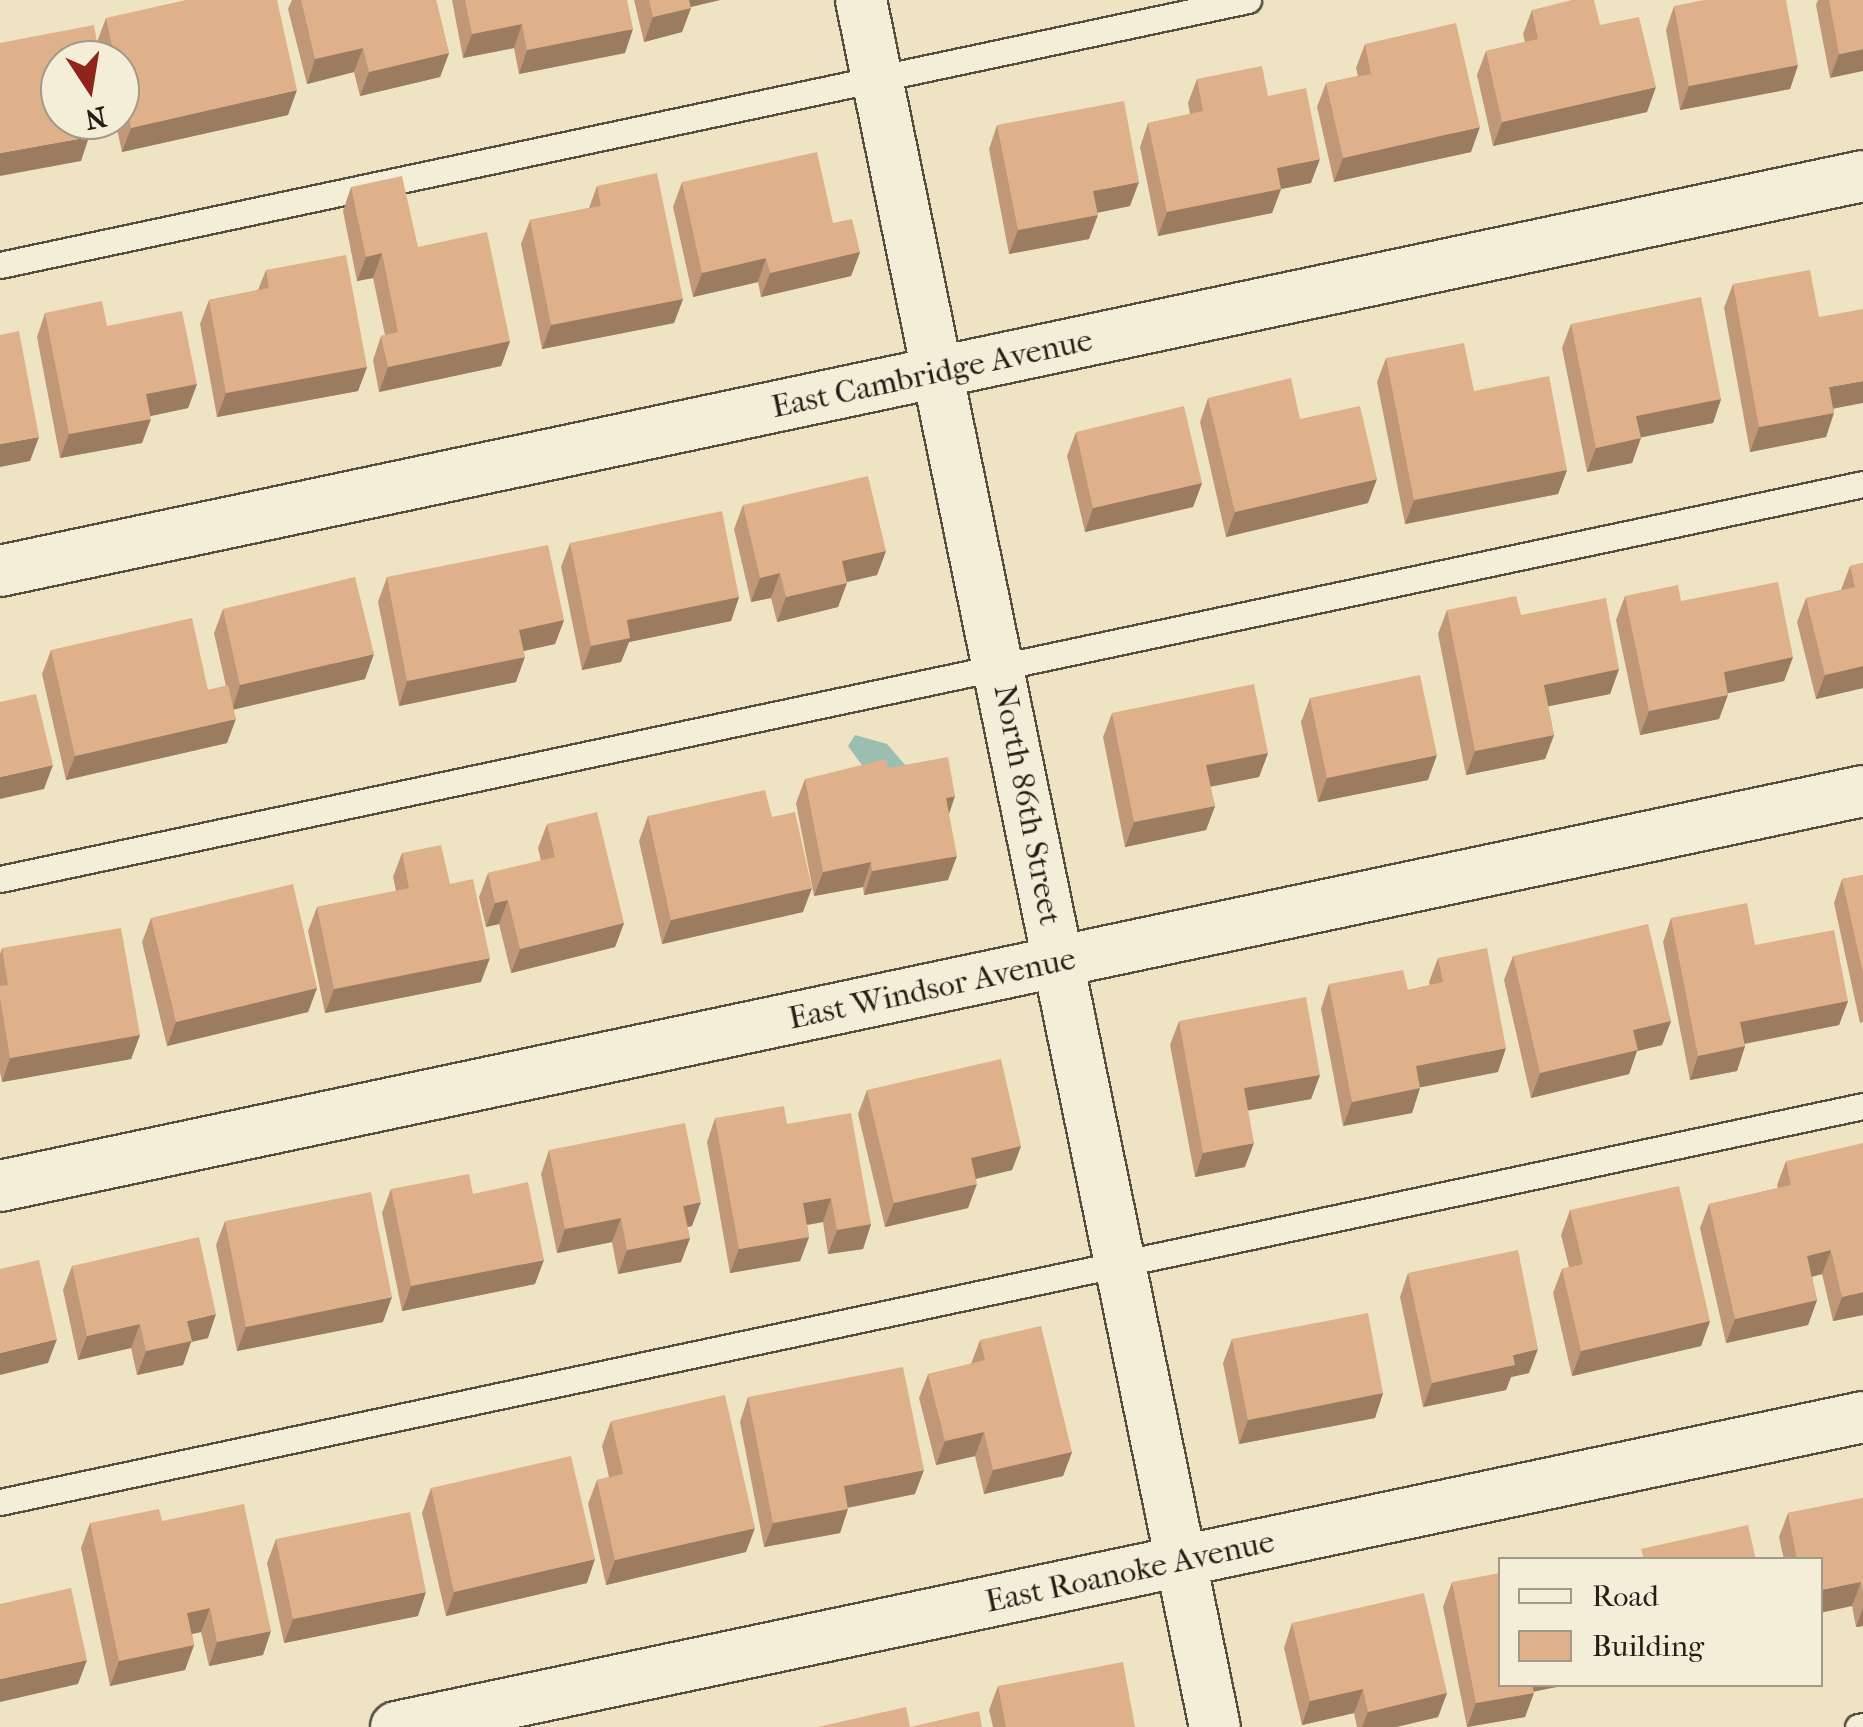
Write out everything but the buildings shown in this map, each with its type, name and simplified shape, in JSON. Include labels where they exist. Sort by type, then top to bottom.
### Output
[{"type":"street","name":"North 86th Street","points":[[862,0],[1215,1727]]},
{"type":"street","name":"East Cambridge Avenue","points":[[0,571],[1863,176]]},
{"type":"street","name":"East Windsor Avenue","points":[[0,1186],[1863,792]]},
{"type":"street","name":"East Roanoke Avenue","points":[[396,1727],[1863,1416]]},
{"type":"lane","points":[[0,266],[1248,0]]},
{"type":"lane","points":[[0,878],[1863,484]]},
{"type":"lane","points":[[0,1502],[1863,1106]]},
{"type":"shaded area","points":[[855,735],[887,744],[906,766],[867,772],[848,746]]}]
